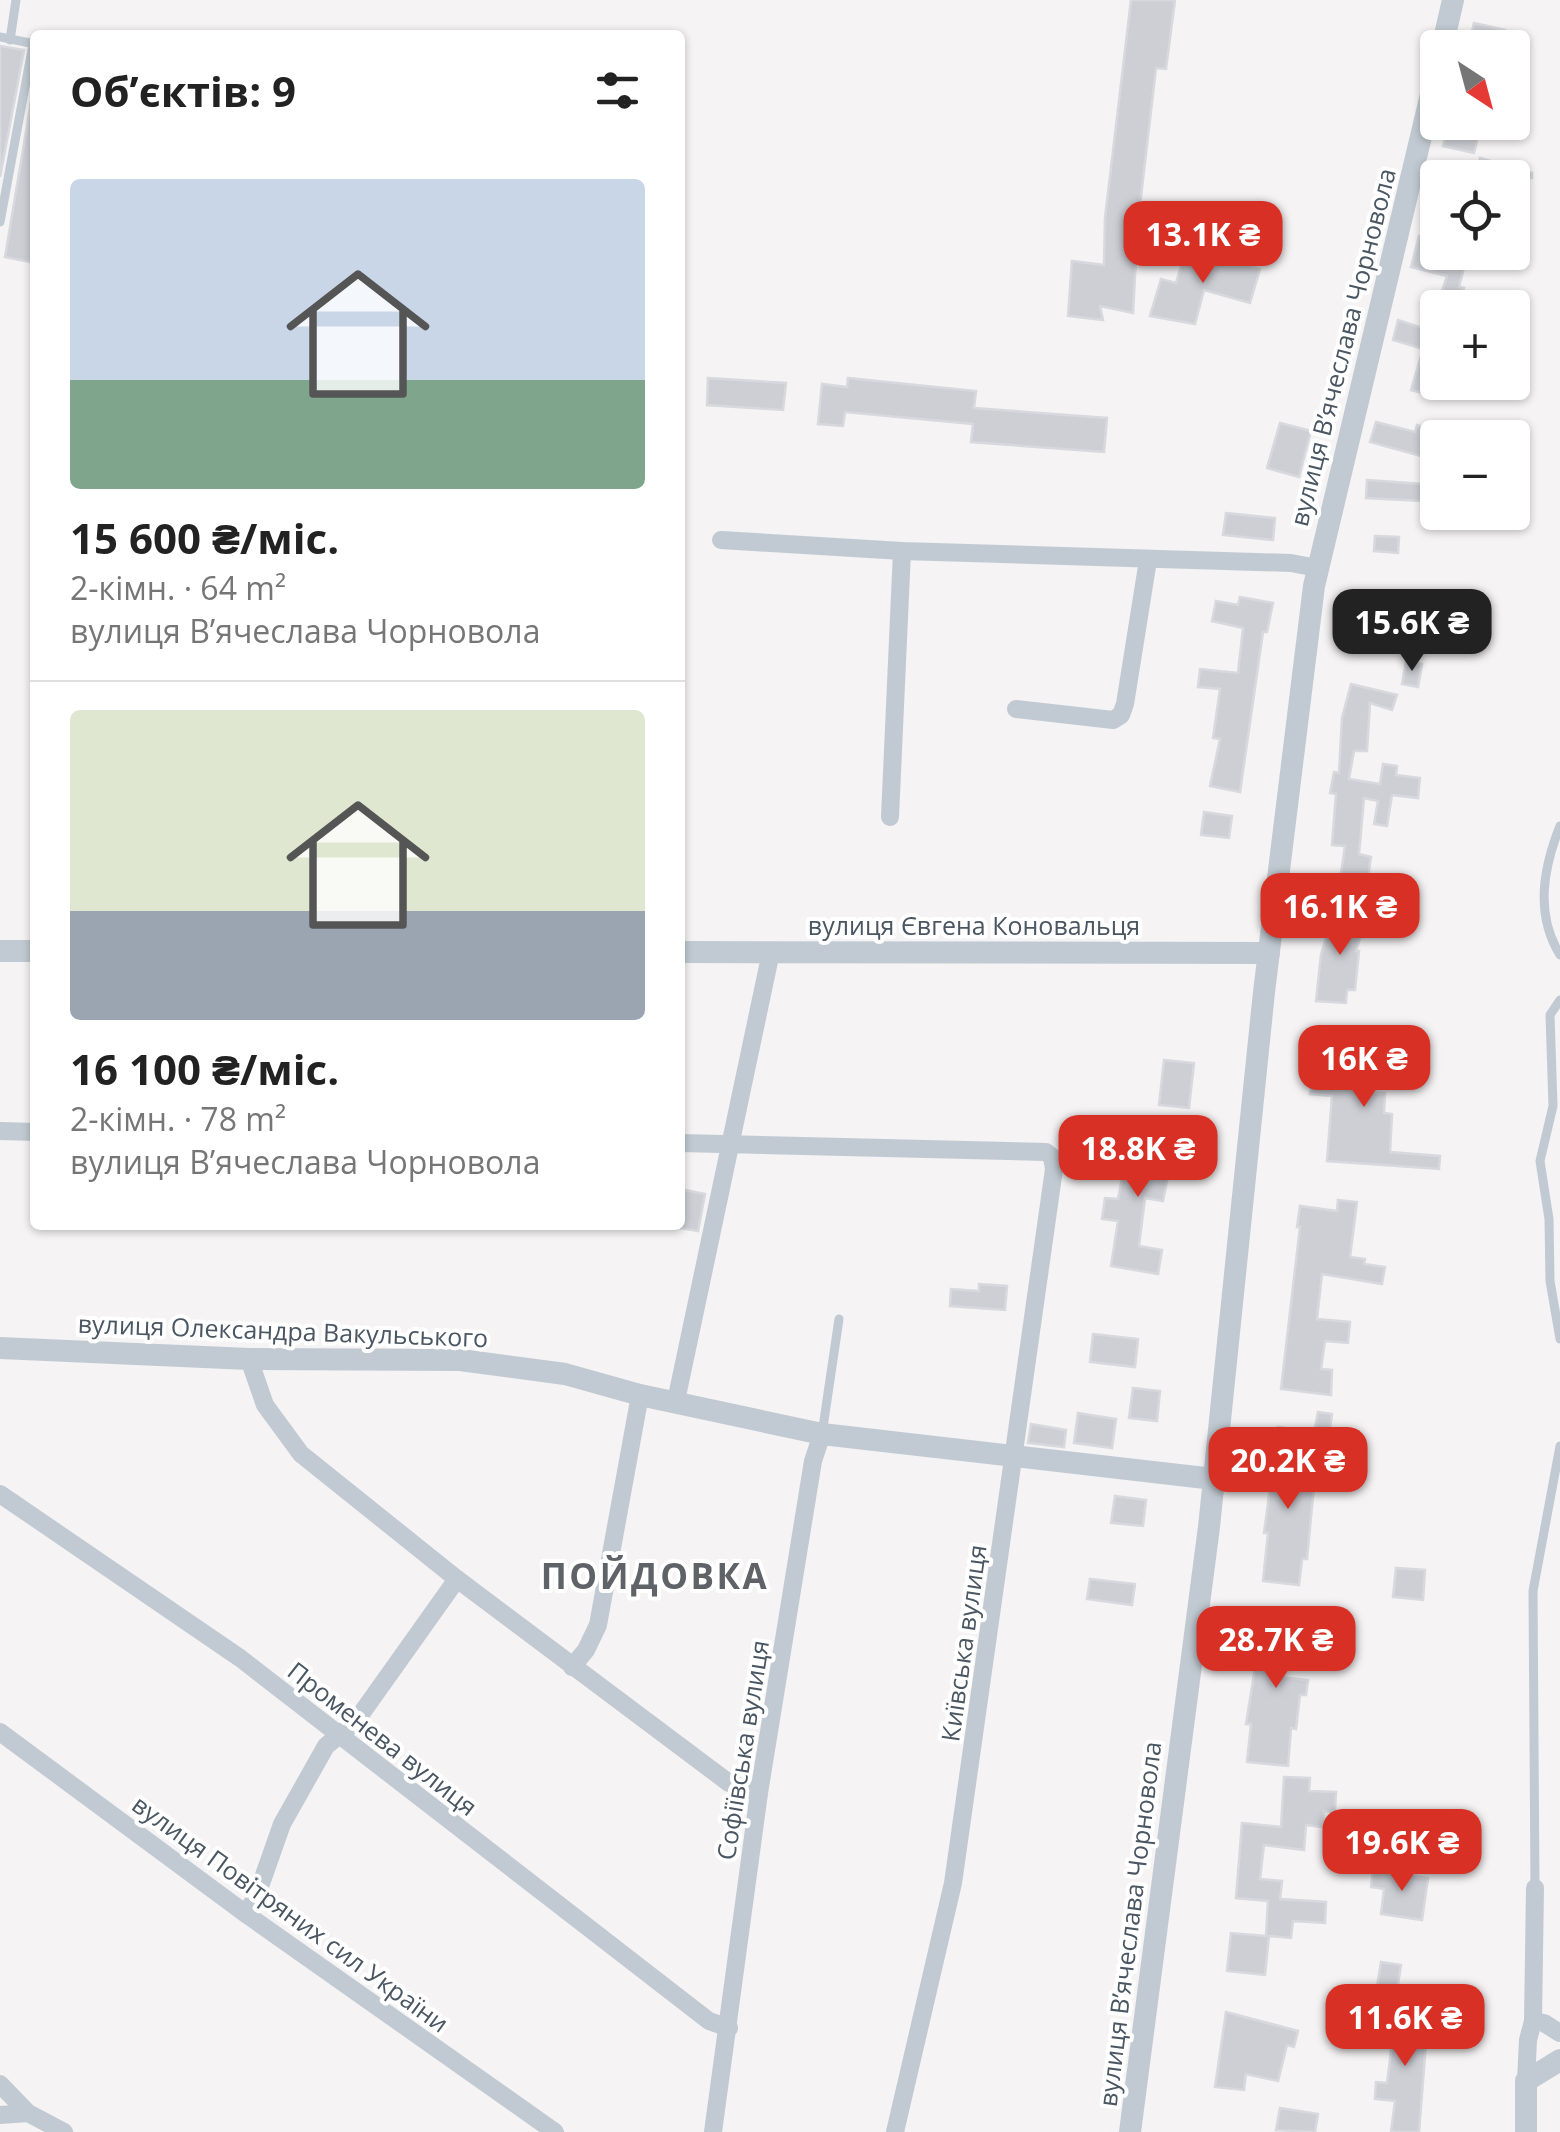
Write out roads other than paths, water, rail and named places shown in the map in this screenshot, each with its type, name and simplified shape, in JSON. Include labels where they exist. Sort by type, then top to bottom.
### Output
[{"type":"street","points":[[1446,30],[1453,0]]},
{"type":"street","name":"вулиця Вʼячеслава Чорновола","points":[[1130,2132],[1214,1479],[1269,953],[1317,568],[1420,140]]},
{"type":"street","points":[[721,540],[902,551],[1291,563],[1317,568]]},
{"type":"street","points":[[890,817],[902,551]]},
{"type":"street","points":[[1016,709],[1113,720],[1121,714],[1148,560]]},
{"type":"street","points":[[0,951],[30,951]]},
{"type":"street","name":"вулиця Євгена Коновальця","points":[[685,952],[1269,953]]},
{"type":"street","points":[[676,1401],[771,952]]},
{"type":"street","points":[[0,1132],[30,1132]]},
{"type":"street","points":[[685,1143],[731,1144]]},
{"type":"street","name":"Київська вулиця","points":[[731,1144],[1046,1152],[1052,1157],[1054,1169],[953,1882],[895,2132]]},
{"type":"street","name":"вулиця Олександра Вакульського","points":[[0,1348],[249,1359],[460,1360],[565,1374],[640,1395],[822,1434],[1214,1479]]},
{"type":"street","points":[[249,1359],[265,1406],[301,1454],[572,1667],[729,1782],[759,1794]]},
{"type":"street","points":[[572,1667],[598,1625],[640,1395]]},
{"type":"street","name":"Софіївська вулиця","points":[[713,2132],[759,1794],[813,1461],[822,1434]]},
{"type":"street","name":"Променева вулиця","points":[[0,1494],[240,1658],[336,1736],[709,2020],[730,2028]]},
{"type":"street","points":[[246,1914],[258,1895],[282,1824],[326,1746],[356,1721],[457,1579]]},
{"type":"street","name":"вулиця Повітряних сил України","points":[[0,1732],[246,1914],[554,2132]]},
{"type":"street","points":[[1526,2132],[1528,2040],[1534,2021],[1535,1888]]},
{"type":"street","points":[[1534,2021],[1560,2033]]},
{"type":"street","points":[[1526,2082],[1560,2060]]},
{"type":"street","points":[[0,2084],[28,2113],[64,2132]]},
{"type":"street","points":[[0,2115],[28,2113]]},
{"type":"lane","points":[[16,0],[5,38],[30,43]]},
{"type":"lane","points":[[0,222],[30,65]]},
{"type":"lane","points":[[1560,826],[1546,868],[1544,903],[1550,937],[1560,955]]},
{"type":"lane","points":[[1560,1000],[1550,1015],[1552,1106],[1540,1161],[1549,1219],[1550,1282],[1560,1339]]},
{"type":"lane","name":"Софіївська вулиця","points":[[822,1434],[839,1319]]},
{"type":"lane","points":[[1535,1888],[1534,1591],[1560,1446]]},
{"type":"district","name":"ПОЙДОВКА","points":[[655,1575]]}]
